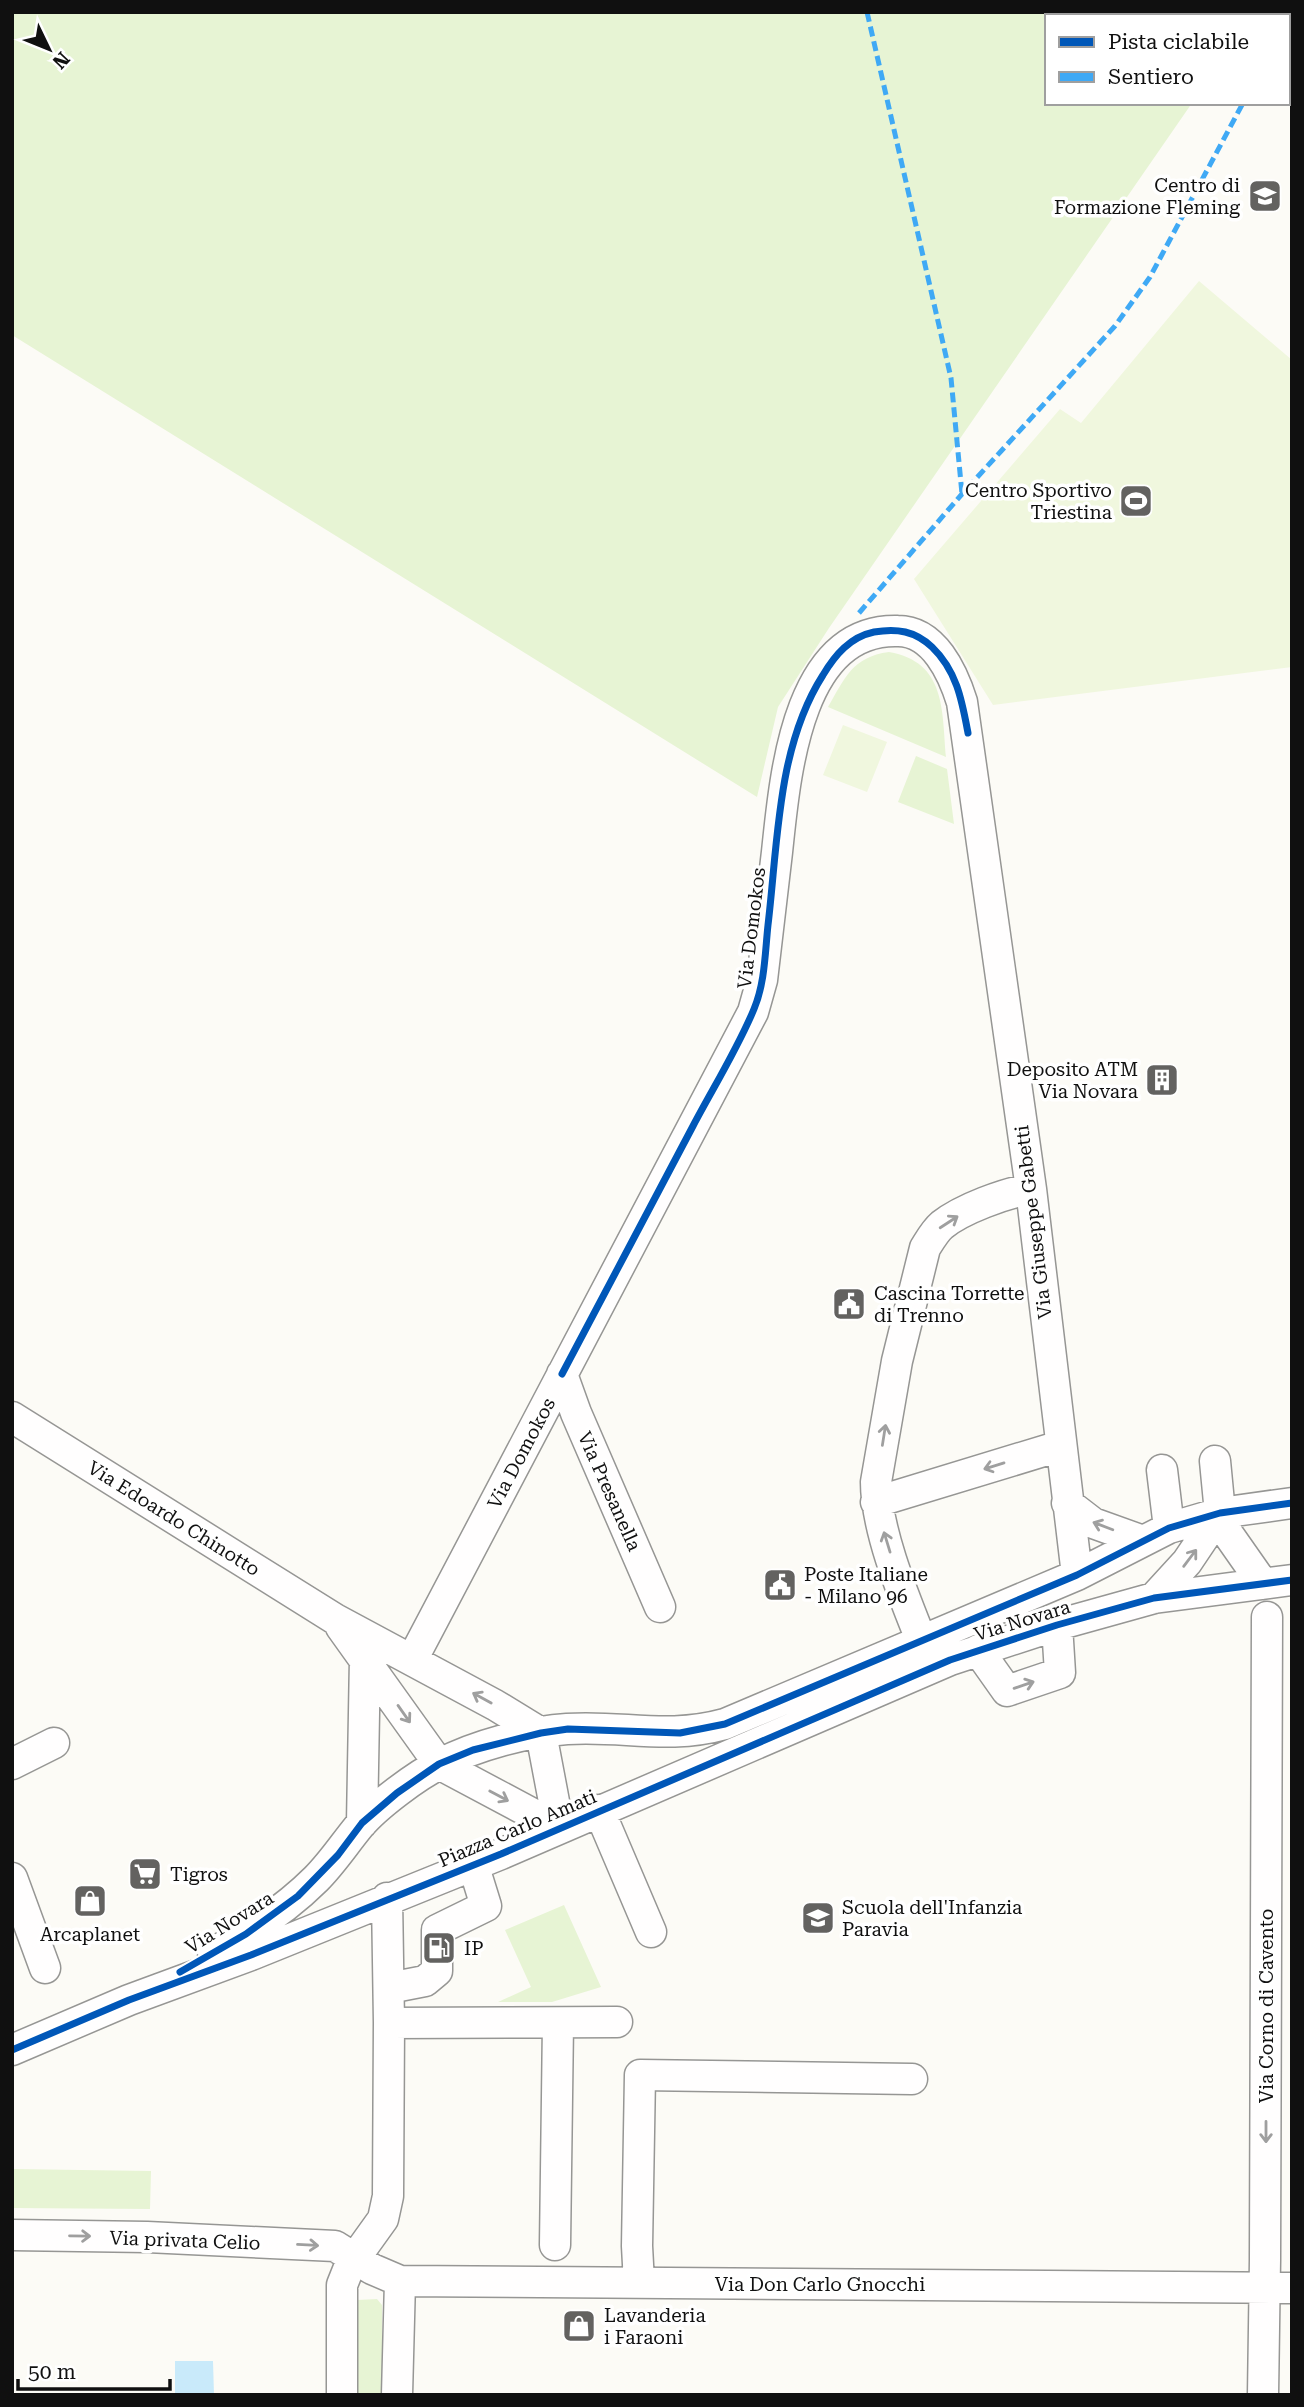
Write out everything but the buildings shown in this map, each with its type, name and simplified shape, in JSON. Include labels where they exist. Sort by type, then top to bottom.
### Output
[{"type":"street","name":"Via Domokos","points":[[412,1660],[759,997],[791,748],[806,705],[825,671],[848,644],[864,634],[891,630],[917,635],[940,655],[953,676],[968,733]]},
{"type":"street","name":"Via Giuseppe Gabetti","points":[[968,733],[1031,1189],[1077,1574]]},
{"type":"street","points":[[922,1642],[893,1561],[876,1502],[876,1482],[897,1361],[925,1248],[940,1227],[954,1217],[1010,1193],[1031,1189]]},
{"type":"street","name":"Via Presanella","points":[[562,1374],[576,1413],[660,1607]]},
{"type":"street","name":"Via Edoardo Chinotto","points":[[12,1417],[335,1619]]},
{"type":"street","points":[[876,1502],[1060,1446]]},
{"type":"street","points":[[1216,1461],[1220,1513],[1228,1534],[1278,1582]]},
{"type":"street","points":[[1067,1503],[1093,1522],[1156,1534],[1162,1470]]},
{"type":"street","name":"Via Novara","points":[[541,1732],[568,1729],[680,1733],[703,1730],[741,1719],[1077,1574],[1156,1534],[1220,1513],[1292,1503]]},
{"type":"street","points":[[1154,1598],[1187,1562],[1220,1513]]},
{"type":"street","name":"Via Novara","points":[[659,1784],[978,1650],[1154,1598],[1278,1582]]},
{"type":"street","name":"Via Corno di Cavento","points":[[1263,2395],[1278,2287],[1279,1818],[1267,1617]]},
{"type":"street","points":[[335,1619],[541,1732]]},
{"type":"street","name":"Piazza Carlo Amati","points":[[335,1619],[439,1764],[559,1828]]},
{"type":"street","points":[[978,1650],[1007,1691],[1060,1673],[1058,1625]]},
{"type":"street","points":[[362,1824],[365,1658]]},
{"type":"street","points":[[362,1824],[397,1794],[439,1764],[473,1750],[541,1732]]},
{"type":"street","name":"Piazza Carlo Amati","points":[[541,1732],[559,1828]]},
{"type":"street","points":[[12,1764],[54,1743]]},
{"type":"street","name":"Piazza Carlo Amati","points":[[387,1898],[659,1784]]},
{"type":"street","points":[[599,1810],[651,1932]]},
{"type":"street","name":"Via Novara","points":[[129,2000],[264,1923],[317,1878],[362,1824]]},
{"type":"street","points":[[389,1988],[425,1981],[437,1971],[437,1930],[486,1906],[473,1864]]},
{"type":"street","points":[[12,1878],[32,1964],[12,1912]]},
{"type":"street","points":[[342,2395],[344,2276],[383,2219],[388,2196],[387,1898]]},
{"type":"street","name":"Via Novara","points":[[12,2050],[129,2000],[251,1955],[387,1898]]},
{"type":"street","points":[[555,2245],[558,2022]]},
{"type":"street","points":[[389,2023],[617,2022]]},
{"type":"street","points":[[639,2283],[637,2246],[640,2075],[912,2079]]},
{"type":"street","name":"Via privata Celio","points":[[12,2235],[147,2237],[335,2246],[355,2257]]},
{"type":"street","name":"Via Don Carlo Gnocchi","points":[[355,2257],[386,2277],[400,2281],[1278,2287]]},
{"type":"street","points":[[397,2395],[400,2281]]},
{"type":"green space","points":[[12,12],[1255,12],[1045,14],[1045,105],[1191,105],[829,628],[778,707],[757,797],[12,335]]},
{"type":"green space","name":"Centro Sportivo Triestina","points":[[1199,281],[1292,360],[1292,667],[993,705],[914,579],[1060,409],[1081,423]]},
{"type":"green space","points":[[889,652],[908,657],[931,677],[941,706],[946,757],[828,707],[851,670],[866,659]]},
{"type":"green space","points":[[843,725],[887,742],[867,792],[823,775]]},
{"type":"green space","points":[[916,756],[947,769],[954,824],[898,802]]},
{"type":"green space","points":[[564,1905],[601,1987],[552,2002],[498,2002],[531,1987],[505,1930]]},
{"type":"green space","points":[[12,2169],[151,2171],[150,2209],[12,2208]]},
{"type":"green space","points":[[377,2299],[382,2305],[382,2395],[353,2395],[357,2300]]},
{"type":"water","points":[[175,2361],[213,2361],[214,2395],[175,2395]]},
{"type":"marked path","points":[[867,12],[951,378],[962,494]]},
{"type":"marked path","points":[[859,613],[962,494],[1115,326],[1150,277],[1242,105]]},
{"type":"cycle path","points":[[562,1374],[754,1009],[764,968],[778,828],[788,764],[808,703],[828,668],[844,648],[865,634],[890,630],[912,634],[932,647],[953,676],[961,698],[968,733]]},
{"type":"cycle path","points":[[180,1972],[246,1934],[298,1896],[338,1855],[362,1823],[397,1793],[439,1764],[473,1750],[568,1729],[680,1733],[725,1724],[1077,1575],[1169,1528],[1220,1513],[1292,1503]]},
{"type":"cycle path","points":[[12,2050],[129,2000],[251,1955],[501,1854],[950,1660],[1057,1625],[1154,1598],[1292,1580]]},
{"type":"place","name":"Centro di Formazione Fleming","points":[[1265,196]]},
{"type":"place","name":"Centro Sportivo Triestina","points":[[1136,501]]},
{"type":"place","name":"Deposito ATM Via Novara","points":[[1162,1080]]},
{"type":"place","name":"Cascina Torrette di Trenno","points":[[849,1304]]},
{"type":"place","name":"Poste Italiane - Milano 96","points":[[780,1585]]},
{"type":"place","name":"Tigros","points":[[145,1874]]},
{"type":"place","name":"Arcaplanet","points":[[90,1901]]},
{"type":"place","name":"Scuola dell'Infanzia Paravia","points":[[818,1918]]},
{"type":"place","name":"IP","points":[[439,1948]]},
{"type":"place","name":"Lavanderia i Faraoni","points":[[579,2326]]}]
